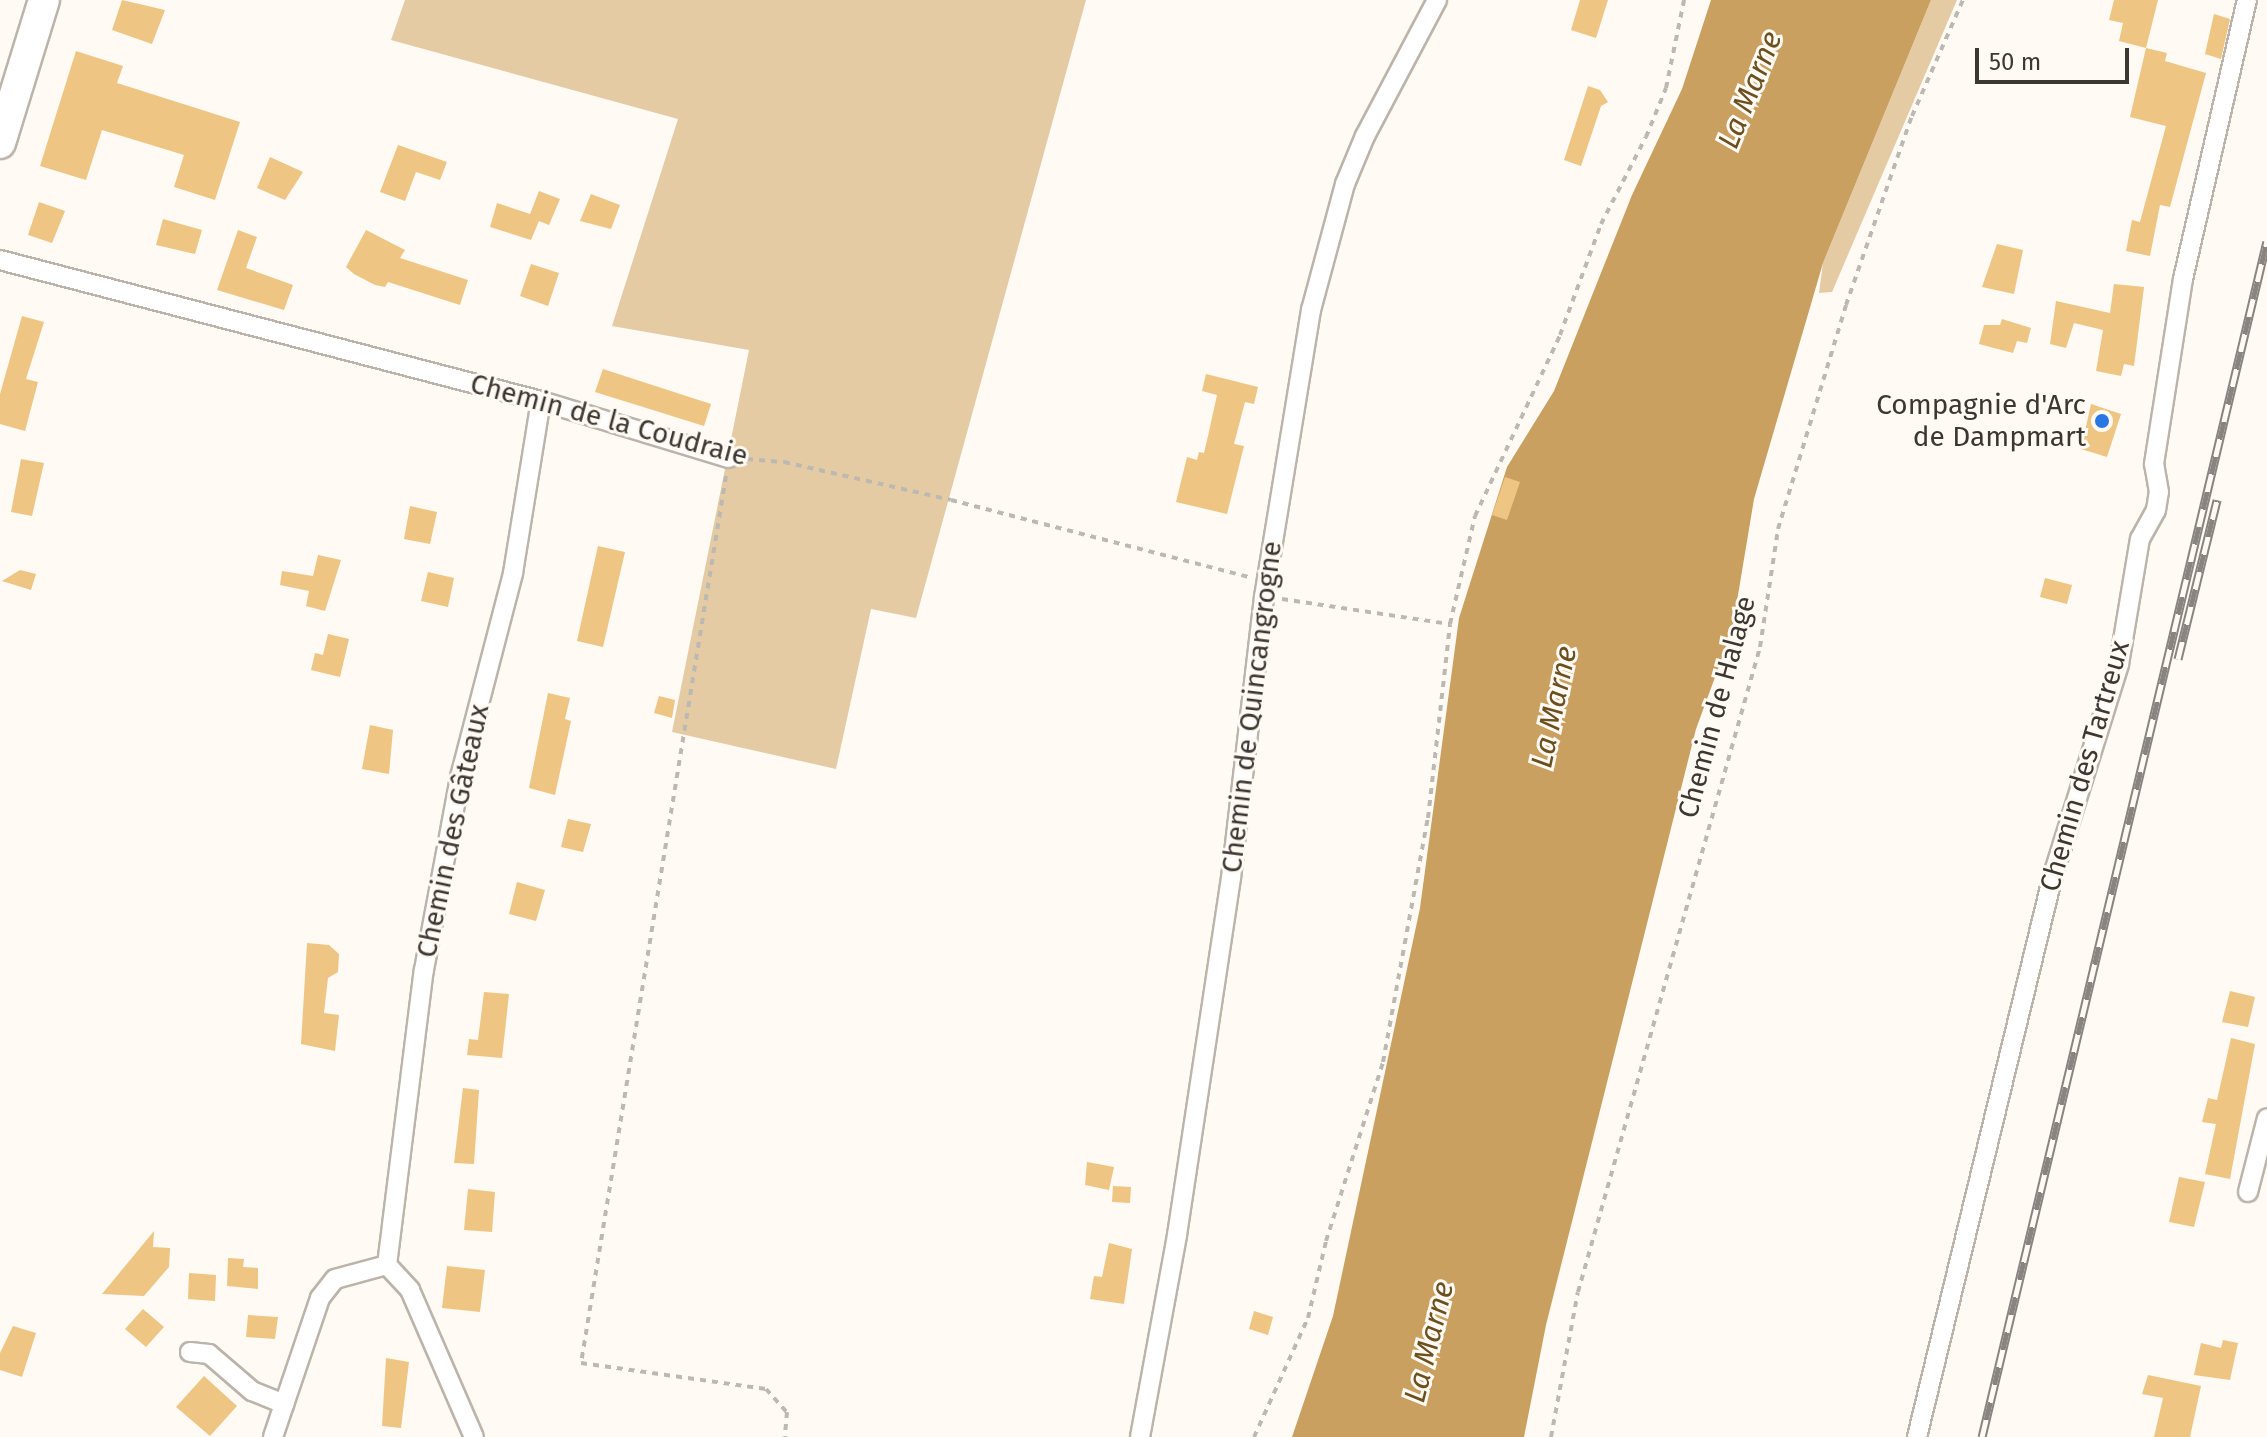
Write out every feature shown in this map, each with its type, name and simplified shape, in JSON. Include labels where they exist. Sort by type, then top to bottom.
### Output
[{"type":"main road","points":[[0,143],[44,0]]},
{"type":"street","name":"Chemin de Quincangrogne","points":[[1140,1437],[1177,1235],[1231,878],[1265,589],[1299,368],[1323,259],[1365,136],[1437,0]]},
{"type":"street","name":"Chemin des Tartreux","points":[[1917,1437],[2053,875],[2119,664],[2140,539],[2156,510],[2159,492],[2154,464],[2183,279],[2247,0]]},
{"type":"street","name":"Chemin de la Coudraie","points":[[0,260],[541,401],[729,458]]},
{"type":"street","name":"Chemin des Gâteaux","points":[[387,1265],[426,955],[460,777],[513,573],[541,401]]},
{"type":"street","points":[[2248,1192],[2267,1118]]},
{"type":"street","points":[[273,1437],[320,1298],[335,1279],[387,1265],[410,1290],[474,1437]]},
{"type":"street","points":[[190,1352],[209,1354],[252,1391],[284,1404]]},
{"type":"path","points":[[1254,1437],[1308,1318],[1326,1241],[1383,1062],[1428,818],[1450,624],[1475,516],[1560,335],[1601,224],[1656,112],[1684,0]]},
{"type":"path","name":"Chemin de Halage","points":[[1551,1437],[1582,1277],[1760,647],[1778,529],[1846,305],[1912,116],[1963,0]]},
{"type":"path","name":"Chemin de la Coudraie","points":[[729,458],[784,462],[951,500],[1265,589],[1450,624]]},
{"type":"path","points":[[729,458],[581,1363],[766,1389],[787,1412],[785,1437]]},
{"type":"shaded area","points":[[405,0],[1086,0],[916,618],[871,609],[836,769],[672,732],[749,350],[612,326],[678,119],[391,40]]},
{"type":"shaded area","points":[[1931,0],[1957,0],[1832,292],[1819,293],[1823,263]]},
{"type":"water","name":"La Marne","points":[[1711,0],[1931,0],[1823,263],[1754,499],[1732,631],[1696,729],[1546,1325],[1524,1437],[1292,1437],[1333,1316],[1420,908],[1459,618],[1507,467],[1554,391],[1632,195],[1682,89]]},
{"type":"building","points":[[122,0],[165,10],[152,44],[112,30]]},
{"type":"building","points":[[1580,0],[1608,0],[1596,38],[1571,30]]},
{"type":"building","points":[[2114,0],[2158,0],[2146,48],[2119,41],[2123,23],[2109,20]]},
{"type":"building","points":[[2214,14],[2230,19],[2221,59],[2205,54]]},
{"type":"building","points":[[2146,48],[2167,53],[2165,61],[2206,73],[2170,207],[2160,205],[2150,256],[2126,251],[2132,220],[2140,222],[2166,126],[2130,117]]},
{"type":"building","points":[[76,51],[123,66],[117,83],[240,122],[215,200],[174,187],[184,155],[102,130],[86,180],[40,166]]},
{"type":"building","points":[[1588,86],[1600,90],[1608,102],[1601,106],[1581,166],[1564,160]]},
{"type":"building","points":[[398,145],[447,162],[440,180],[416,172],[405,201],[380,192]]},
{"type":"building","points":[[270,157],[303,172],[285,200],[257,188]]},
{"type":"building","points":[[539,191],[560,199],[549,225],[539,221],[531,240],[490,227],[497,203],[530,214]]},
{"type":"building","points":[[591,194],[620,205],[611,229],[580,221]]},
{"type":"building","points":[[39,202],[65,211],[52,243],[28,235]]},
{"type":"building","points":[[163,219],[202,230],[195,254],[156,245]]},
{"type":"building","points":[[238,230],[257,237],[246,268],[293,285],[284,310],[217,290]]},
{"type":"building","points":[[366,230],[405,250],[400,258],[468,280],[460,305],[388,282],[385,287],[375,285],[354,274],[346,267]]},
{"type":"building","points":[[1997,244],[2023,250],[2014,294],[1982,287]]},
{"type":"building","points":[[531,264],[559,273],[548,306],[520,296]]},
{"type":"building","points":[[2114,284],[2144,287],[2134,366],[2124,364],[2121,376],[2096,371],[2103,330],[2074,323],[2066,348],[2050,344],[2056,301],[2110,313]]},
{"type":"building","points":[[22,316],[44,322],[26,379],[38,382],[25,431],[0,424],[0,394]]},
{"type":"building","points":[[2002,319],[2031,328],[2027,343],[2017,341],[2013,353],[1979,344],[1984,325],[2000,325]]},
{"type":"building","points":[[603,369],[711,404],[704,426],[595,392]]},
{"type":"building","points":[[1206,374],[1258,387],[1254,404],[1245,402],[1234,444],[1244,446],[1227,514],[1176,502],[1187,457],[1197,460],[1199,452],[1204,453],[1208,436],[1217,395],[1202,391]]},
{"type":"building","points":[[2091,404],[2121,414],[2107,457],[2081,449]]},
{"type":"building","points":[[21,459],[44,463],[32,516],[11,512]]},
{"type":"building","points":[[1505,477],[1520,482],[1507,520],[1492,515]]},
{"type":"building","points":[[410,506],[437,512],[430,544],[404,539]]},
{"type":"building","points":[[598,546],[625,552],[603,647],[577,641]]},
{"type":"building","points":[[318,555],[341,560],[325,611],[306,606],[309,591],[280,585],[282,571],[313,576]]},
{"type":"building","points":[[20,570],[36,574],[31,590],[2,581]]},
{"type":"building","points":[[428,572],[454,578],[448,607],[421,601]]},
{"type":"building","points":[[2045,578],[2072,585],[2067,604],[2040,597]]},
{"type":"building","points":[[328,634],[349,639],[340,677],[311,670],[315,653],[323,655]]},
{"type":"building","points":[[548,693],[570,698],[565,719],[571,721],[555,795],[529,788]]},
{"type":"building","points":[[659,696],[675,700],[672,718],[654,713]]},
{"type":"building","points":[[370,725],[393,730],[389,774],[362,769]]},
{"type":"building","points":[[568,819],[591,824],[583,852],[561,847]]},
{"type":"building","points":[[517,882],[545,890],[536,921],[509,914]]},
{"type":"building","points":[[307,943],[329,945],[339,954],[338,972],[328,978],[324,1013],[339,1015],[335,1051],[301,1044]]},
{"type":"building","points":[[2230,991],[2255,997],[2248,1027],[2222,1022]]},
{"type":"building","points":[[484,992],[509,994],[502,1058],[467,1055],[469,1039],[478,1040]]},
{"type":"building","points":[[2231,1038],[2255,1044],[2230,1179],[2205,1174],[2216,1124],[2202,1122],[2208,1098],[2217,1100]]},
{"type":"building","points":[[463,1088],[479,1090],[474,1164],[454,1163]]},
{"type":"building","points":[[1087,1162],[1114,1167],[1109,1190],[1085,1185]]},
{"type":"building","points":[[2179,1177],[2205,1182],[2194,1227],[2169,1222]]},
{"type":"building","points":[[1113,1186],[1131,1187],[1130,1203],[1112,1202]]},
{"type":"building","points":[[468,1189],[495,1192],[492,1232],[464,1230]]},
{"type":"building","points":[[154,1231],[153,1247],[170,1248],[169,1267],[144,1296],[102,1294]]},
{"type":"building","points":[[1109,1243],[1132,1249],[1124,1304],[1090,1299],[1094,1276],[1102,1277]]},
{"type":"building","points":[[228,1258],[244,1259],[243,1267],[258,1268],[258,1289],[227,1286]]},
{"type":"building","points":[[447,1266],[485,1270],[480,1312],[442,1308]]},
{"type":"building","points":[[189,1273],[216,1275],[215,1301],[188,1299]]},
{"type":"building","points":[[143,1309],[164,1327],[146,1347],[125,1329]]},
{"type":"building","points":[[1254,1311],[1273,1317],[1268,1335],[1249,1329]]},
{"type":"building","points":[[248,1315],[278,1317],[275,1339],[246,1337]]},
{"type":"building","points":[[13,1326],[36,1333],[22,1377],[0,1370],[0,1353]]},
{"type":"building","points":[[2223,1340],[2238,1343],[2230,1380],[2194,1375],[2201,1343],[2221,1348]]},
{"type":"building","points":[[386,1358],[409,1362],[401,1428],[382,1426]]},
{"type":"building","points":[[2148,1375],[2201,1386],[2190,1437],[2154,1437],[2163,1398],[2142,1394]]},
{"type":"building","points":[[204,1376],[237,1406],[210,1436],[176,1407]]},
{"type":"railway","points":[[1982,1437],[2267,241]]},
{"type":"railway","points":[[2178,659],[2217,500]]},
{"type":"place","name":"Compagnie d'Arc de Dampmart","points":[[2102,421]]}]
